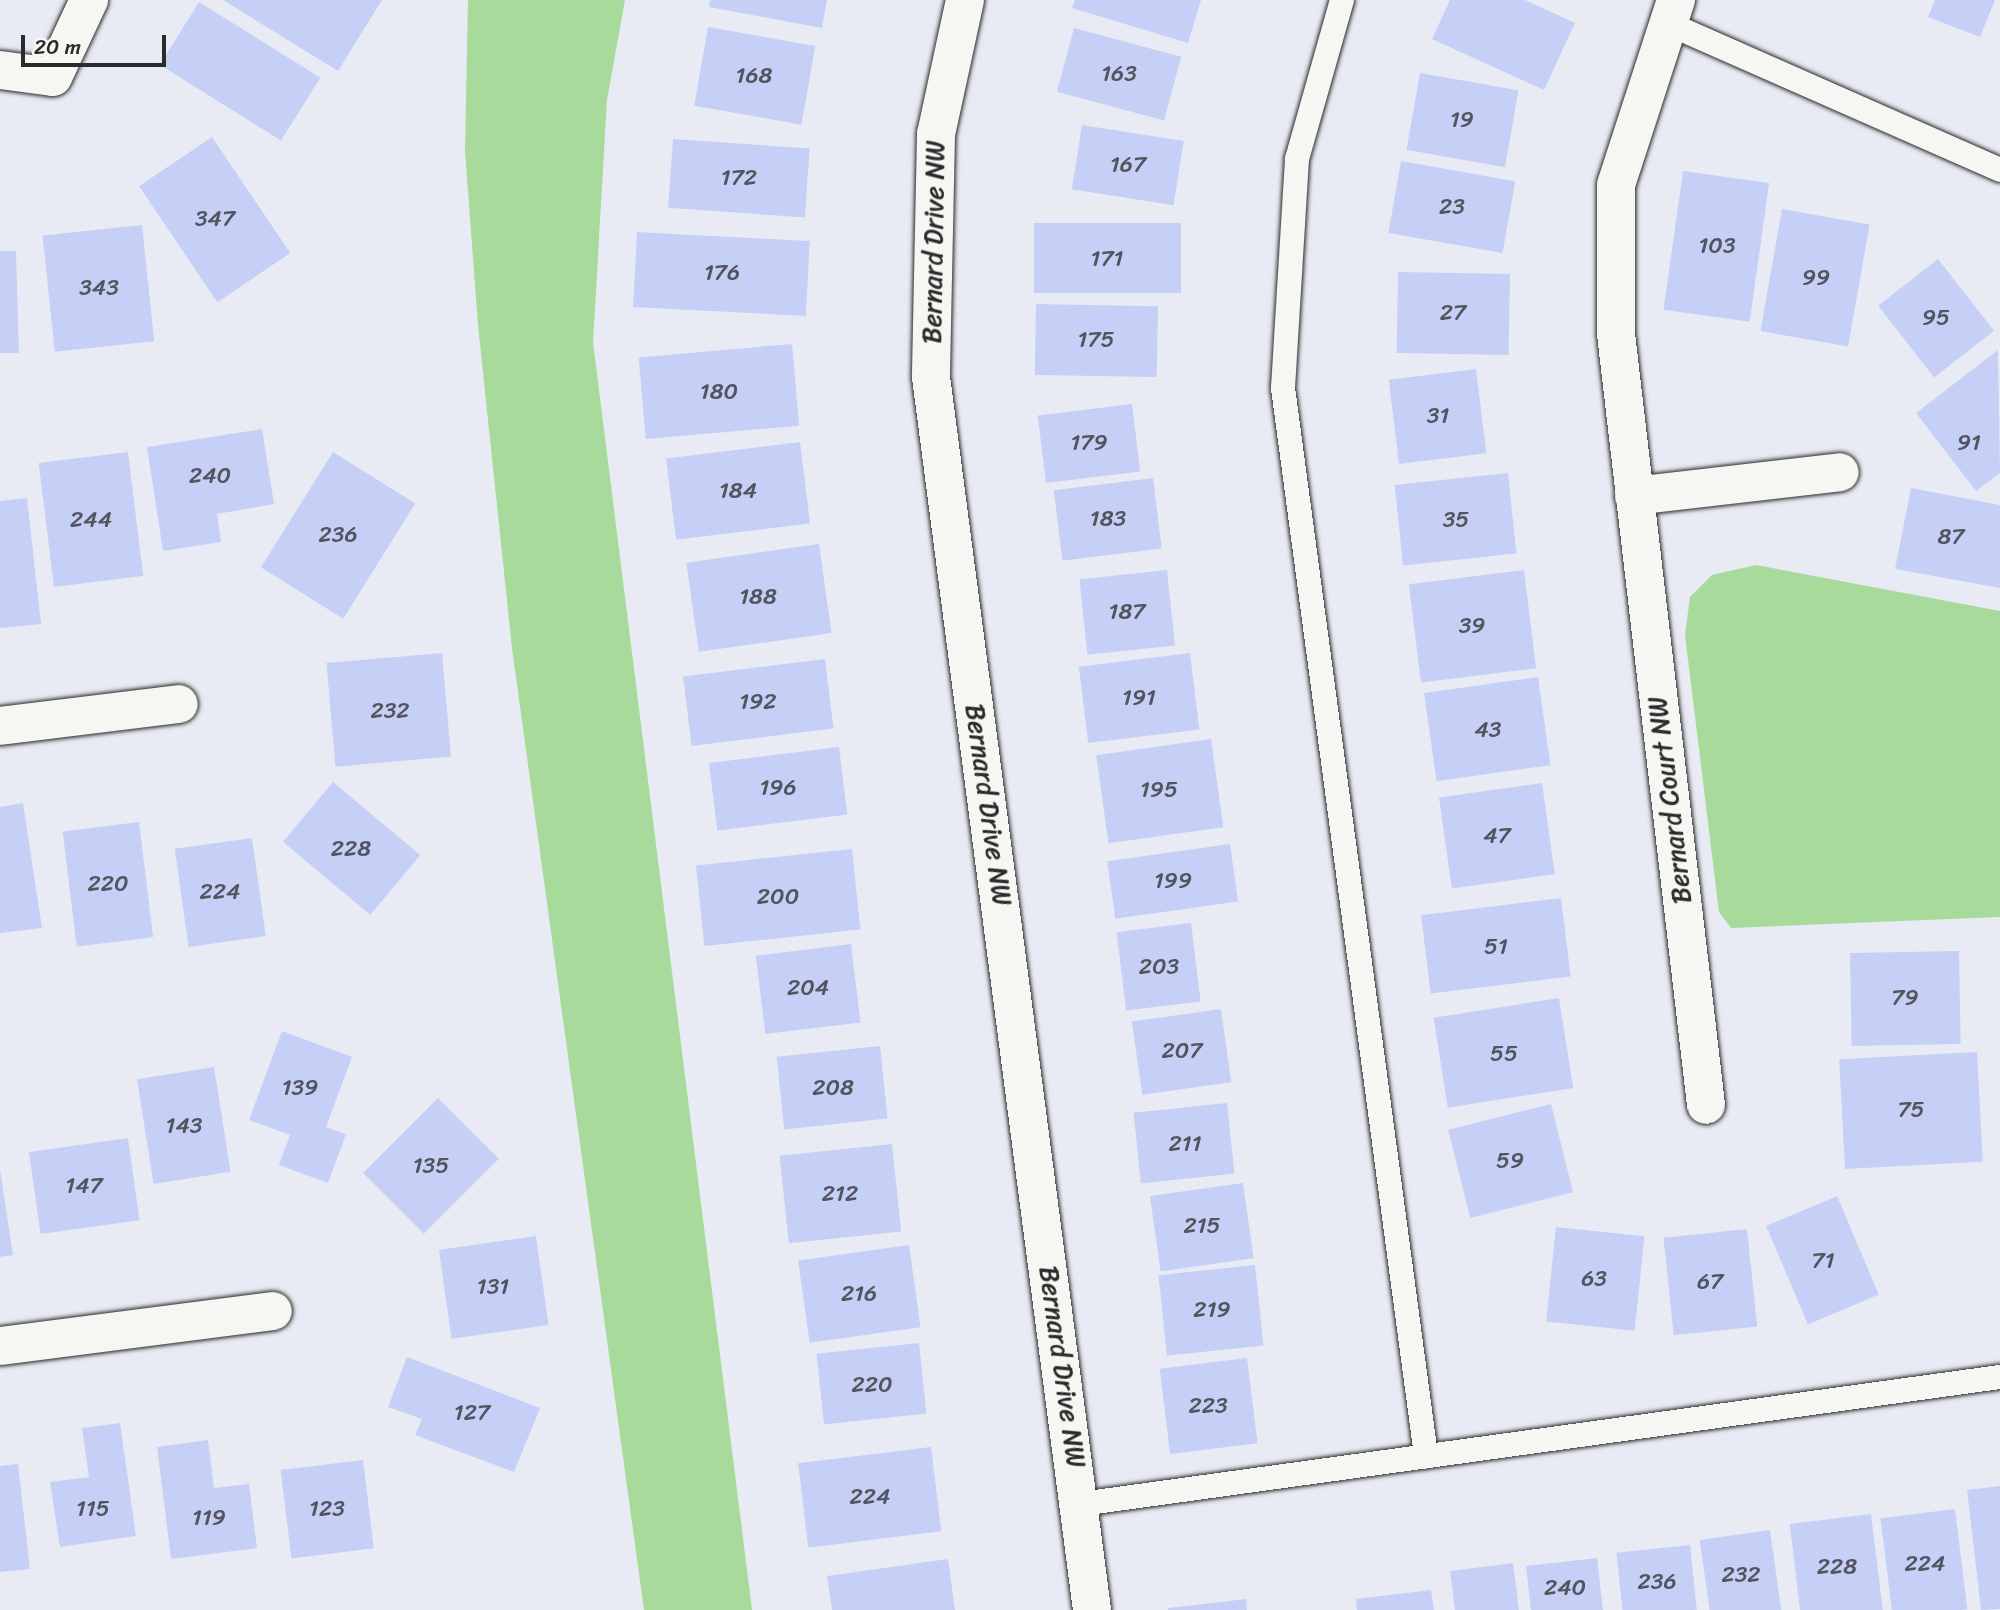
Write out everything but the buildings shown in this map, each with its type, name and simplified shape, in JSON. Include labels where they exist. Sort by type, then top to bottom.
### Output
[{"type":"street","points":[[0,70],[53,76],[89,0]]},
{"type":"street","name":"Bernard Drive NW","points":[[965,0],[936,134],[931,377],[1081,1504],[1092,1610]]},
{"type":"street","name":"Bernard Court NW","points":[[1672,12],[1616,185],[1616,334],[1706,1105]]},
{"type":"street","points":[[1634,496],[1840,472]]},
{"type":"street","points":[[0,726],[179,704]]},
{"type":"street","points":[[0,1346],[273,1311]]},
{"type":"lane","points":[[1342,0],[1297,159],[1283,388],[1426,1456]]},
{"type":"lane","points":[[1672,12],[2000,170]]},
{"type":"lane","points":[[1081,1504],[2000,1377]]},
{"type":"green space","points":[[468,0],[625,0],[607,100],[593,342],[752,1610],[644,1610],[512,648],[478,325],[465,151]]},
{"type":"green space","points":[[1756,565],[2000,611],[2000,917],[1731,928],[1719,912],[1685,635],[1690,597],[1712,575]]}]
